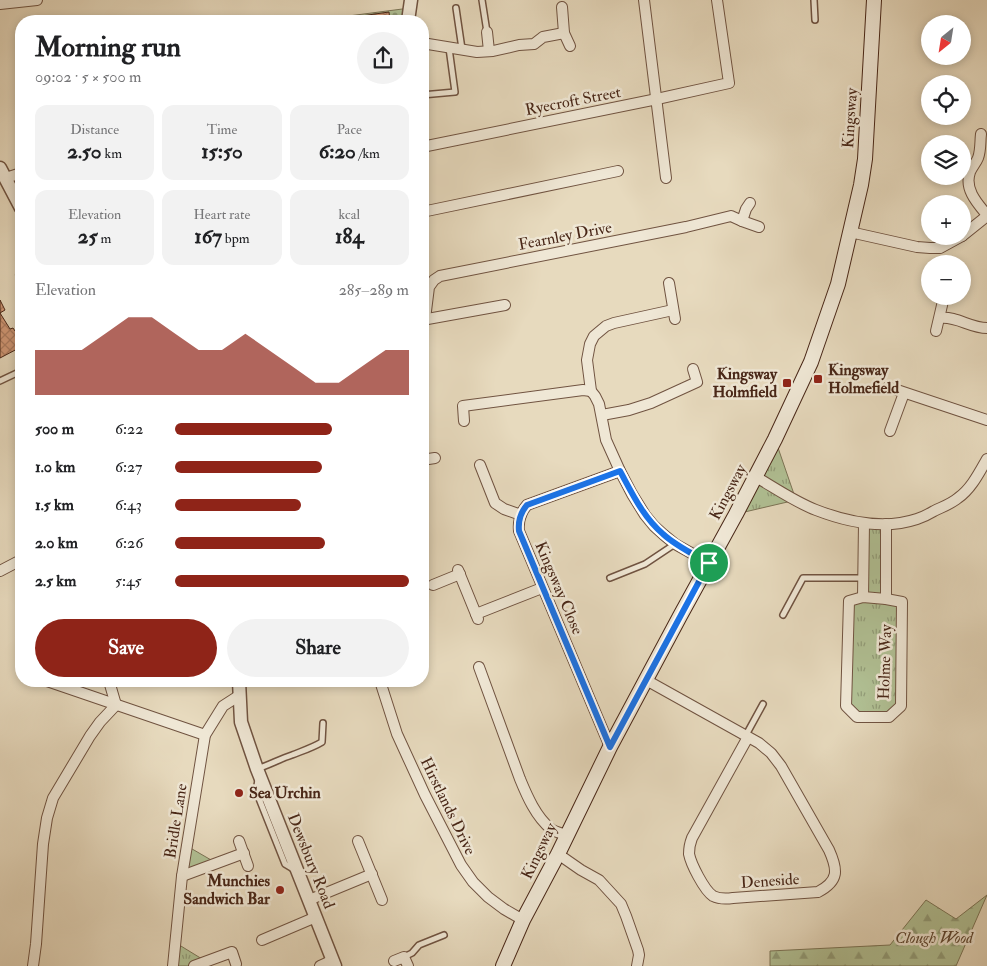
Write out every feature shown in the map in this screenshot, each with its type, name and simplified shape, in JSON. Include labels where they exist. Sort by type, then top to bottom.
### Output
[{"type":"main road","name":"Kingsway","points":[[503,966],[523,920],[558,854],[610,747],[756,477],[811,362],[838,284],[865,158],[874,0]]},
{"type":"street","points":[[0,4],[37,0]]},
{"type":"street","points":[[409,15],[410,0]]},
{"type":"street","points":[[644,0],[666,178]]},
{"type":"street","name":"Ryecroft Street","points":[[429,146],[730,83],[718,0]]},
{"type":"street","points":[[562,7],[564,33],[570,46]]},
{"type":"street","points":[[487,32],[490,51]]},
{"type":"street","points":[[429,44],[477,52],[490,51],[534,44],[543,36],[564,33]]},
{"type":"street","points":[[971,230],[987,216],[974,198],[969,180],[970,172],[980,150],[980,131]]},
{"type":"street","points":[[429,211],[618,171]]},
{"type":"street","points":[[3,173],[15,196]]},
{"type":"street","points":[[742,221],[750,203]]},
{"type":"street","name":"Fearnley Drive","points":[[429,287],[440,276],[686,227],[732,216],[759,227]]},
{"type":"street","points":[[850,232],[917,247],[940,248],[946,245]]},
{"type":"street","points":[[669,283],[674,315],[614,323],[606,326],[594,336],[590,344],[587,360],[591,391],[599,404],[606,440],[620,471],[645,515],[675,544],[709,563]]},
{"type":"street","points":[[429,319],[504,305]]},
{"type":"street","points":[[936,331],[942,305]]},
{"type":"street","points":[[940,318],[947,317],[976,327],[987,328]]},
{"type":"street","points":[[602,415],[650,404],[697,382],[692,369]]},
{"type":"street","points":[[888,387],[987,420]]},
{"type":"street","points":[[464,421],[463,406],[583,390],[591,391]]},
{"type":"street","points":[[890,431],[904,393]]},
{"type":"street","points":[[429,459],[435,458]]},
{"type":"street","points":[[756,477],[814,510],[849,521],[886,524],[916,519],[958,498],[969,487],[987,458]]},
{"type":"street","points":[[480,465],[495,503],[504,509],[520,515],[527,505],[620,471]]},
{"type":"street","name":"Kingsway Close","points":[[520,515],[519,531],[610,747]]},
{"type":"street","points":[[864,523],[863,597],[886,598],[886,524]]},
{"type":"street","points":[[0,571],[15,563]]},
{"type":"street","points":[[432,585],[459,572],[478,617],[542,588]]},
{"type":"street","name":"Holme Way","points":[[863,597],[848,601],[846,706],[857,717],[889,717],[901,706],[902,602],[886,598]]},
{"type":"street","points":[[479,667],[526,795],[552,830],[566,835]]},
{"type":"street","name":"Deneside","points":[[646,680],[760,743],[771,752],[781,766],[831,854],[835,871],[834,880],[818,892],[724,899],[715,897],[708,891],[692,863],[689,847],[692,838],[747,736]]},
{"type":"street","points":[[64,687],[205,735]]},
{"type":"street","points":[[111,687],[116,705]]},
{"type":"street","name":"Bridle Lane","points":[[174,966],[182,876],[205,735],[223,706],[239,687]]},
{"type":"street","name":"Dewsbury Road","points":[[241,687],[241,722],[258,772],[334,963]]},
{"type":"street","name":"Hirstlands Drive","points":[[382,687],[397,734],[425,796],[461,866],[488,897],[523,920]]},
{"type":"street","points":[[33,966],[43,844],[47,818],[53,798],[90,736],[116,705]]},
{"type":"street","points":[[239,841],[248,866]]},
{"type":"street","points":[[358,841],[382,900]]},
{"type":"street","points":[[182,876],[244,853]]},
{"type":"street","points":[[558,854],[599,880],[621,904],[638,950],[637,966]]},
{"type":"street","points":[[309,900],[372,874]]},
{"type":"street","points":[[262,940],[316,917]]},
{"type":"street","points":[[194,966],[232,952],[236,964]]},
{"type":"street","points":[[394,961],[406,962]]},
{"type":"street","points":[[320,966],[334,963]]},
{"type":"lane","points":[[482,0],[487,32]]},
{"type":"lane","points":[[814,0],[815,20]]},
{"type":"lane","points":[[456,8],[462,50]]},
{"type":"lane","points":[[429,94],[455,92],[449,47]]},
{"type":"lane","points":[[0,381],[15,374]]},
{"type":"lane","points":[[610,578],[645,564],[675,544]]},
{"type":"lane","points":[[783,614],[803,578],[864,578]]},
{"type":"lane","points":[[747,736],[763,704]]},
{"type":"lane","points":[[258,772],[322,742],[323,723]]},
{"type":"lane","points":[[406,962],[419,945],[444,935]]},
{"type":"green space","points":[[410,8],[409,15],[356,15]]},
{"type":"green space","points":[[775,439],[796,500],[736,514]]},
{"type":"green space","points":[[864,523],[886,524],[886,598],[902,602],[901,706],[889,717],[857,717],[846,706],[849,601],[863,596]]},
{"type":"green space","points":[[187,846],[218,864],[182,876]]},
{"type":"green space","name":"Clough Wood","points":[[987,895],[956,966],[770,966],[770,951],[890,945],[926,900],[956,919]]},
{"type":"green space","points":[[176,943],[207,962],[194,966],[173,966]]},
{"type":"building","points":[[389,12],[389,15],[368,15]]},
{"type":"building","points":[[0,300],[5,310],[0,313]]},
{"type":"building","points":[[0,313],[10,329],[13,328],[15,331],[15,350],[0,358]]},
{"type":"place","name":"Kingsway Holmefield","points":[[818,379]]},
{"type":"place","name":"Kingsway Holmfield","points":[[787,383]]},
{"type":"place","name":"Sea Urchin","points":[[239,793]]},
{"type":"place","name":"Munchies Sandwich Bar","points":[[280,890]]},
{"type":"route","points":[[620,471],[632,494],[654,526],[675,544],[709,563],[610,747],[519,531],[520,515],[527,505],[620,471]]}]
